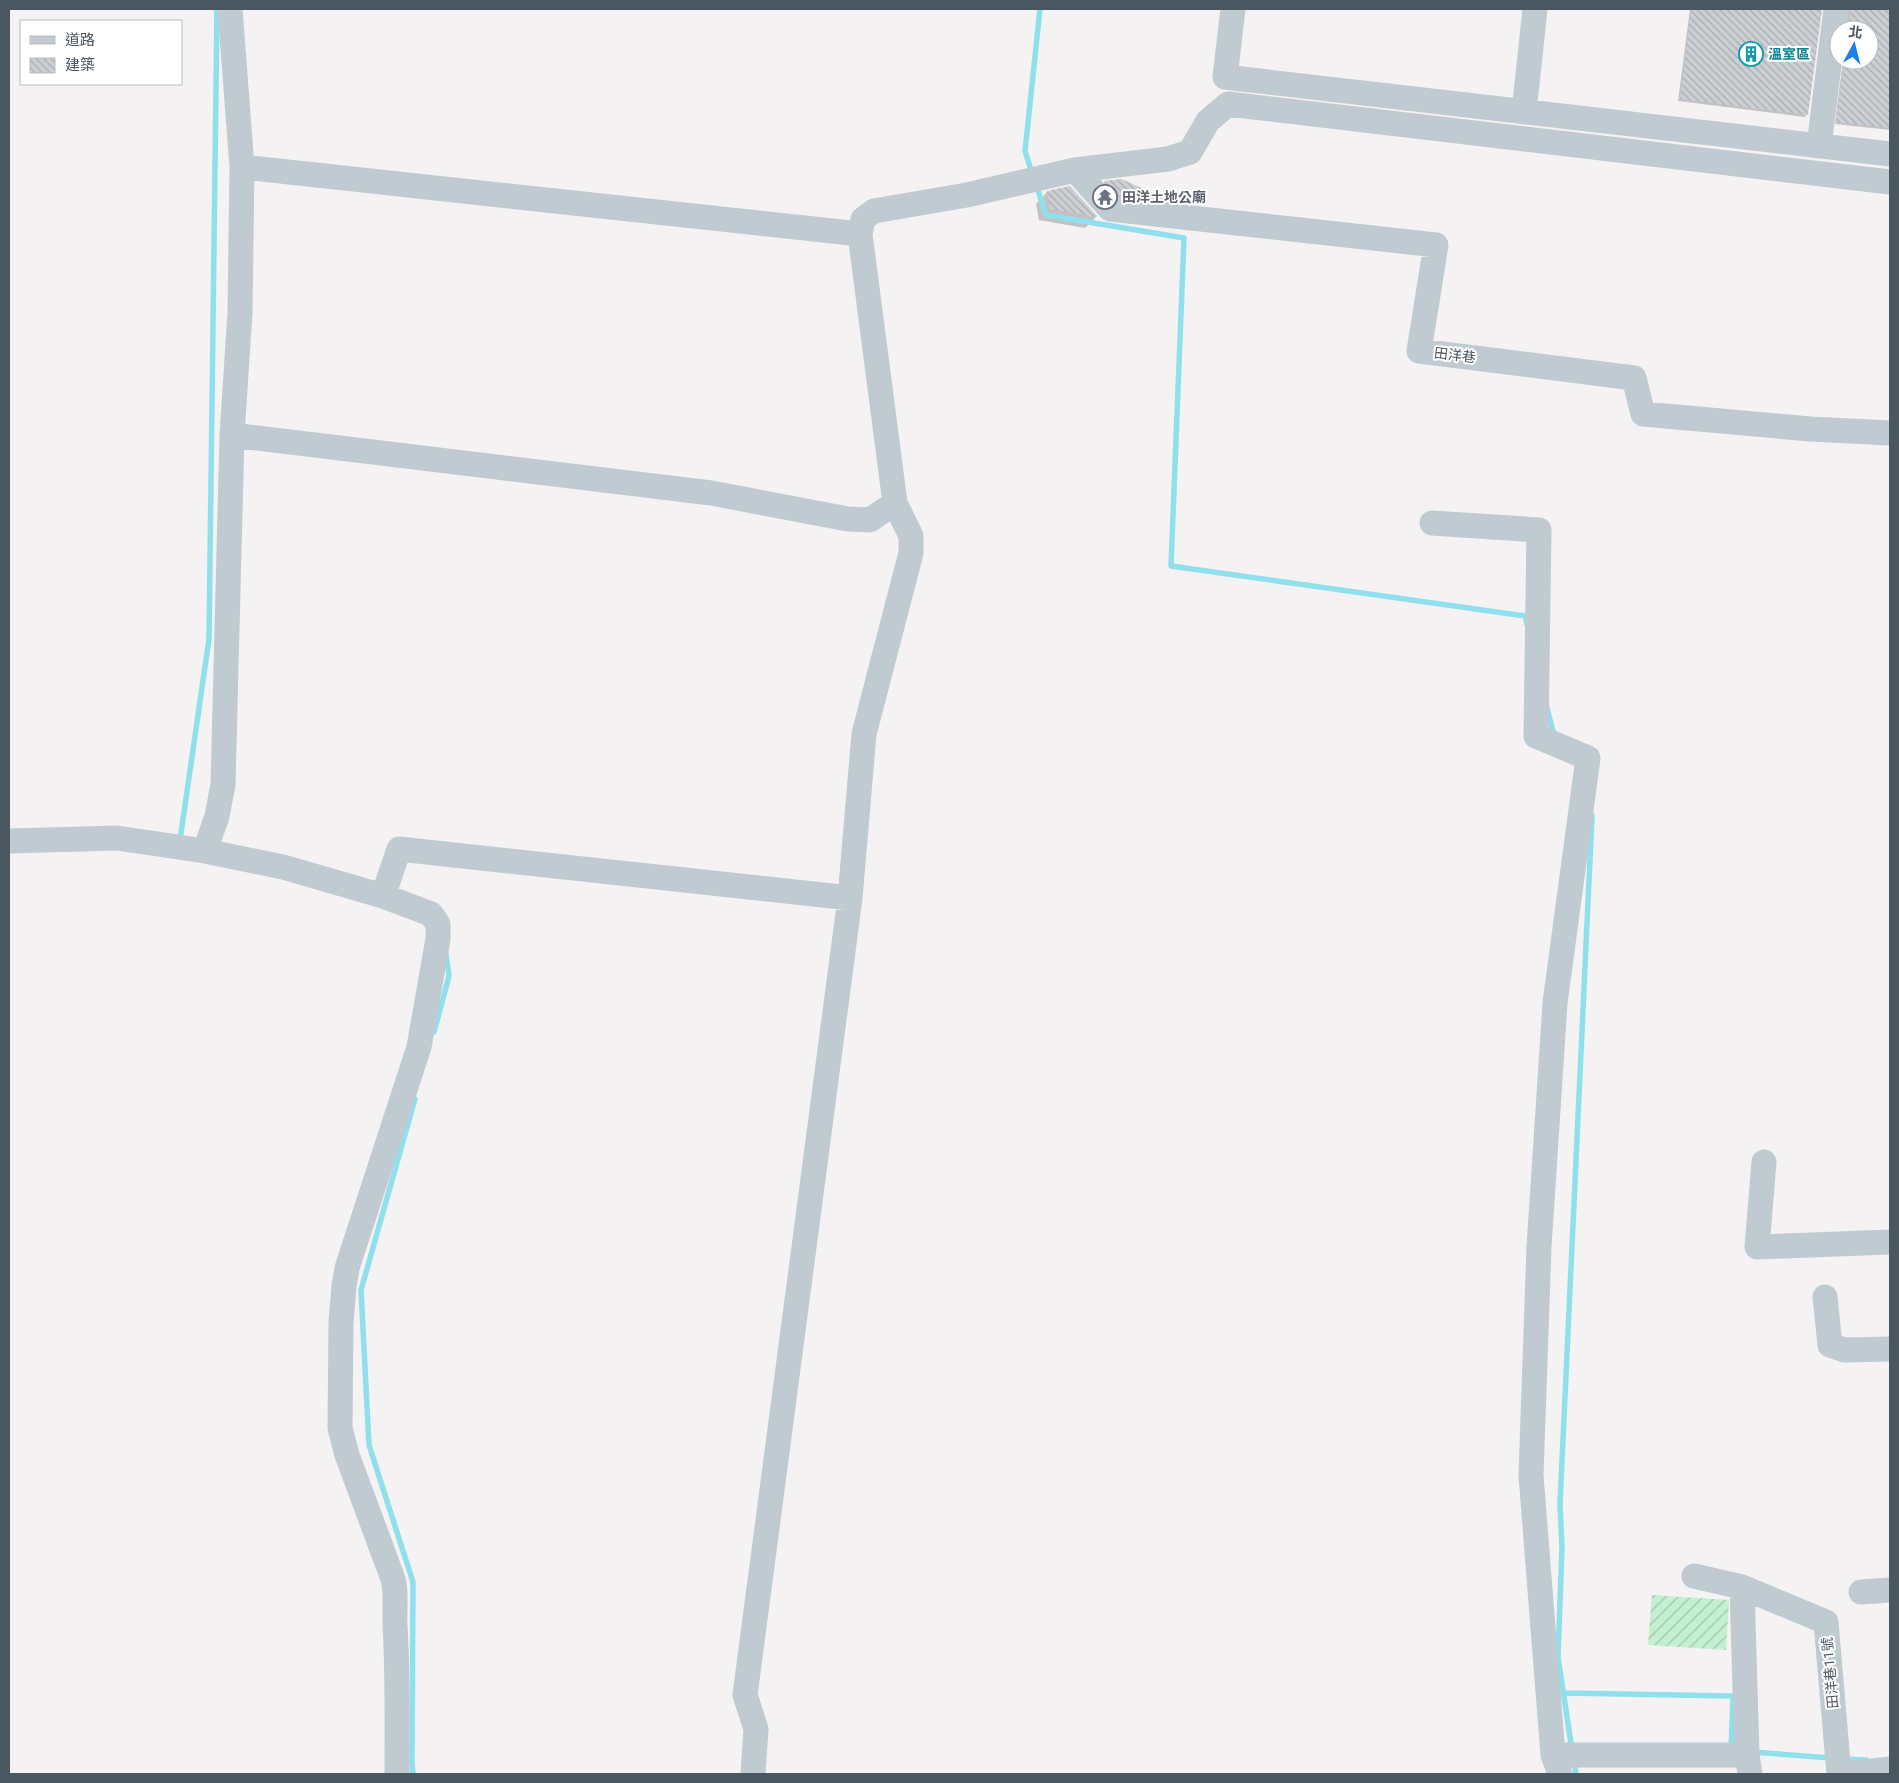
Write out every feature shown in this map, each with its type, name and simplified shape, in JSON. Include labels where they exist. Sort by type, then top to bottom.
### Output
[{"type":"street","points":[[205,851],[217,816],[223,785],[232,435],[240,312],[242,167],[230,9]]},
{"type":"street","points":[[1234,9],[1225,77],[1890,154]]},
{"type":"street","points":[[1524,112],[1535,9]]},
{"type":"street","points":[[1819,146],[1836,9]]},
{"type":"street","points":[[753,1774],[756,1729],[745,1695],[850,898],[864,734],[911,553],[911,536],[895,503],[860,234],[863,219],[874,212],[967,195],[1075,170],[1168,159],[1190,152],[1208,121],[1228,104],[1890,182]]},
{"type":"street","points":[[242,167],[860,234]]},
{"type":"street","name":"田洋巷","points":[[1075,170],[1110,209],[1436,245],[1419,351],[1634,378],[1643,414],[1810,429],[1890,433]]},
{"type":"street","points":[[232,435],[711,492],[848,519],[870,520],[895,503]]},
{"type":"street","points":[[1432,523],[1539,530],[1536,736],[1588,758],[1555,1004],[1538,1287],[1531,1475],[1556,1765],[1749,1764],[1742,1587]]},
{"type":"street","points":[[9,841],[118,838],[205,851],[283,867],[383,896],[431,914],[438,924],[439,932],[419,1047],[347,1268],[341,1323],[340,1428],[347,1455],[396,1590],[394,1622],[398,1664],[397,1774]]},
{"type":"street","points":[[383,896],[399,849],[850,898]]},
{"type":"street","points":[[1764,1162],[1757,1247],[1890,1242]]},
{"type":"street","points":[[1825,1297],[1830,1345],[1844,1350],[1890,1349]]},
{"type":"street","name":"田洋巷11號","points":[[1694,1576],[1742,1587],[1826,1622],[1839,1774]]},
{"type":"street","points":[[1861,1592],[1890,1590]]},
{"type":"street","points":[[1846,1774],[1890,1768]]},
{"type":"green space","points":[[1652,1595],[1729,1600],[1726,1650],[1648,1645]]},
{"type":"building","name":"溫室區","points":[[1691,9],[1822,9],[1808,115],[1680,99]]},
{"type":"building","name":"溫室區","points":[[1850,9],[1890,9],[1890,128],[1836,122],[1843,70],[1879,70],[1879,20],[1849,20]]},
{"type":"building","points":[[1121,179],[1172,201],[1117,195],[1104,181]]},
{"type":"building","points":[[1070,186],[1098,217],[1050,209],[1047,191]]},
{"type":"waterway","points":[[180,840],[209,639],[217,9]]},
{"type":"waterway","points":[[1032,173],[1025,151],[1040,9]]},
{"type":"waterway","points":[[1036,184],[1046,215],[1184,238],[1171,566],[1525,616],[1527,624]]},
{"type":"waterway","points":[[1547,708],[1554,736]]},
{"type":"waterway","points":[[1572,1750],[1558,1657],[1562,1547],[1560,1504],[1592,816]]},
{"type":"waterway","points":[[434,1032],[449,976],[446,954]]},
{"type":"waterway","points":[[413,1774],[413,1582],[369,1445],[361,1290],[415,1099]]},
{"type":"waterway","points":[[1563,1693],[1733,1696],[1731,1750]]},
{"type":"waterway","points":[[1753,1752],[1831,1758]]},
{"type":"waterway","points":[[1843,1759],[1866,1760]]},
{"type":"waterway","points":[[1574,1762],[1576,1774]]},
{"type":"place","name":"溫室區","points":[[1751,54]]},
{"type":"place","name":"田洋土地公廟","points":[[1105,197]]}]
